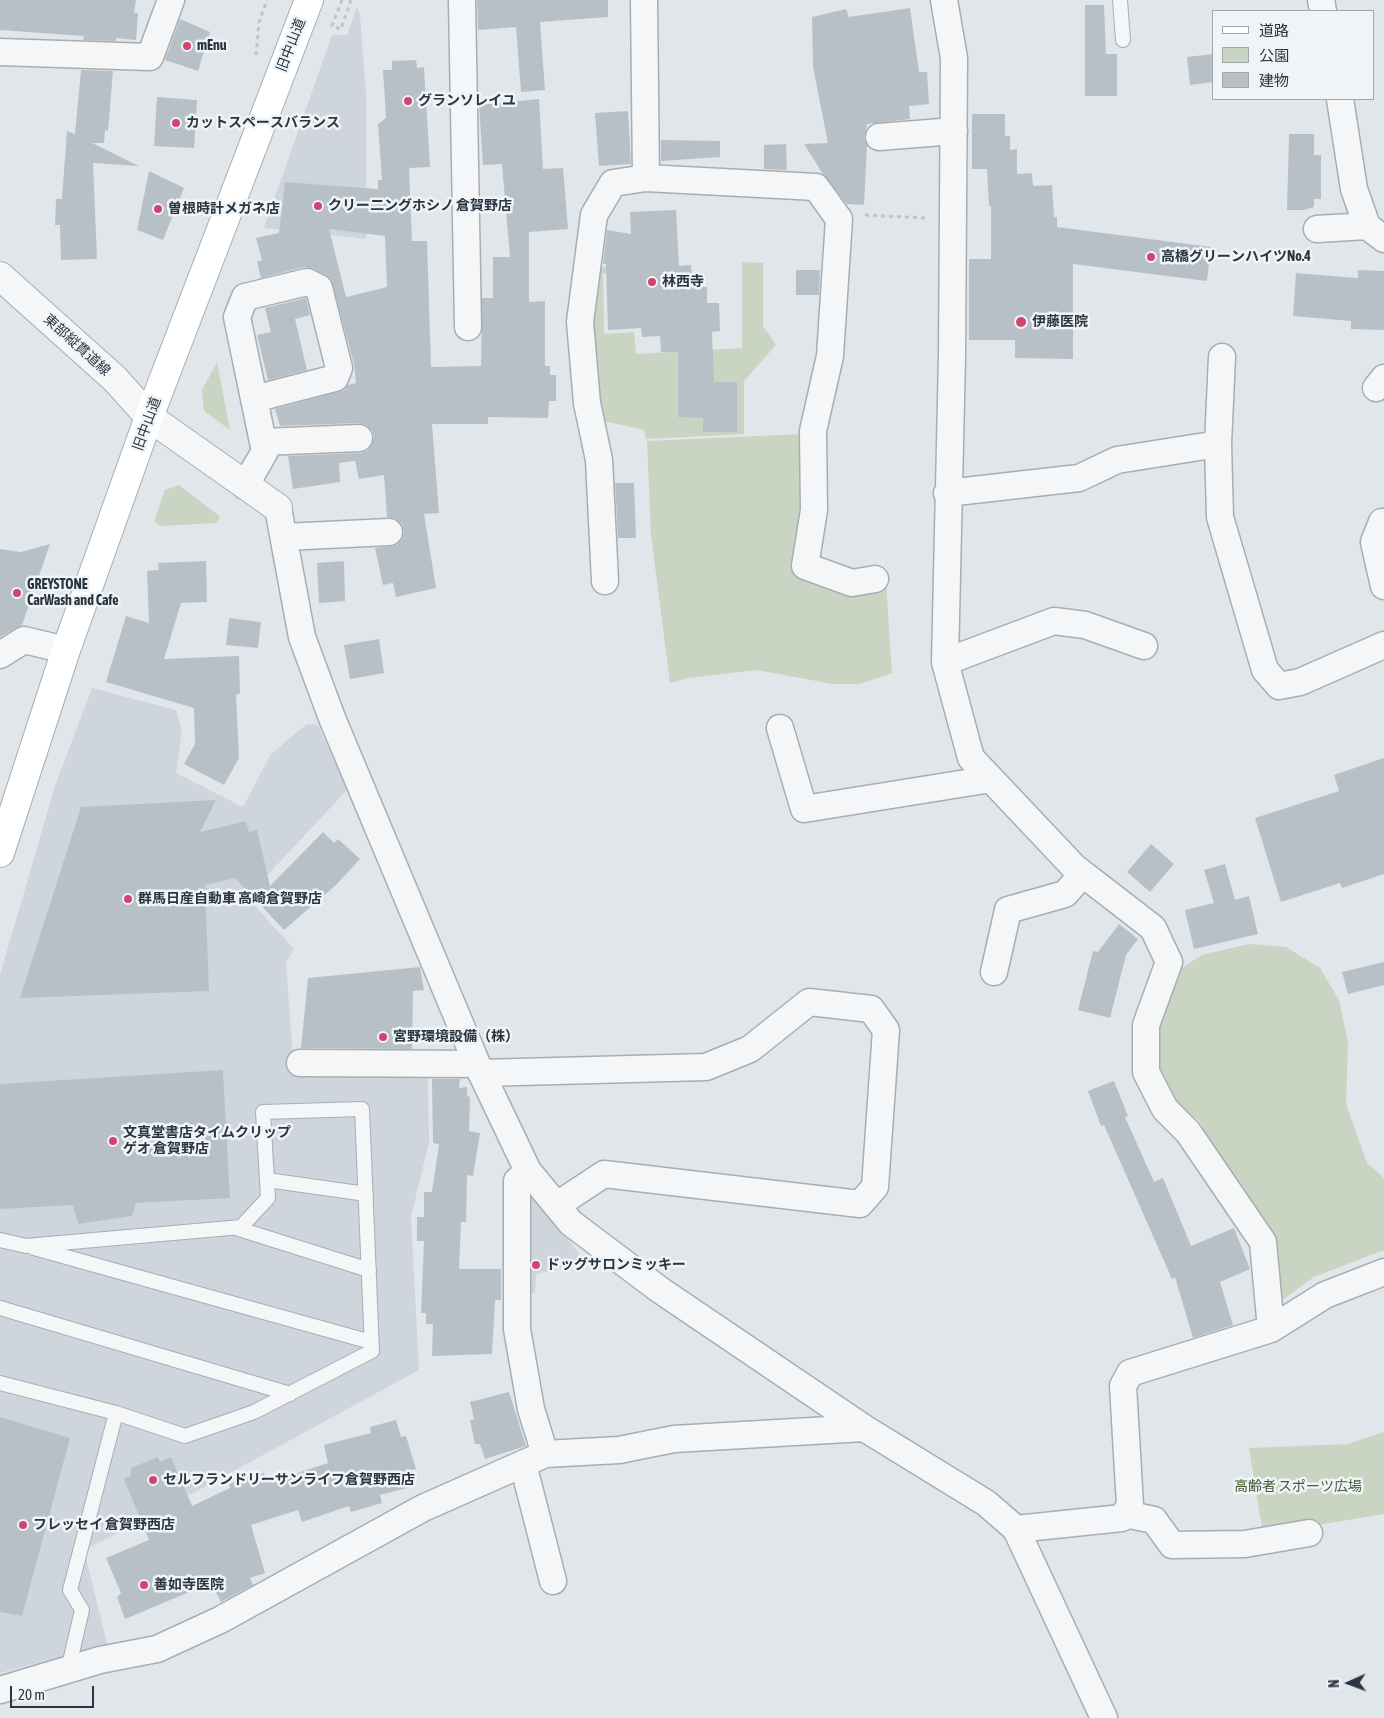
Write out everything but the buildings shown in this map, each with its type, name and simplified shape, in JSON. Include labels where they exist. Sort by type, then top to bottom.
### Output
[{"type":"main road","name":"旧中山道","points":[[0,853],[66,650],[149,417],[309,0]]},
{"type":"street","points":[[0,52],[150,57],[172,0]]},
{"type":"street","points":[[462,0],[468,327]]},
{"type":"street","points":[[644,0],[646,178]]},
{"type":"street","points":[[944,0],[954,58],[954,219],[945,662],[971,758],[1074,868],[1153,928],[1168,962],[1146,1025],[1146,1072],[1165,1109],[1188,1132],[1263,1242],[1271,1329]]},
{"type":"street","points":[[1340,100],[1354,189],[1376,233]]},
{"type":"street","points":[[879,137],[954,132]]},
{"type":"street","points":[[605,581],[599,460],[587,403],[580,322],[594,215],[613,183],[646,178],[816,187],[837,214],[839,219],[830,356],[813,431],[814,510],[804,566],[852,583],[875,579]]},
{"type":"street","points":[[1317,229],[1376,233]]},
{"type":"street","name":"東部縦貫道線","points":[[0,276],[115,379],[149,417],[244,486],[278,508]]},
{"type":"street","points":[[244,486],[265,451],[254,399],[237,317],[244,297],[307,282],[319,288],[339,368],[335,378],[254,399]]},
{"type":"street","points":[[1222,357],[1218,444],[1220,517],[1265,670],[1279,686],[1300,682],[1384,645]]},
{"type":"street","points":[[263,442],[359,438]]},
{"type":"street","points":[[947,493],[1079,478],[1117,460],[1218,444]]},
{"type":"street","points":[[278,508],[302,637],[322,691],[364,799],[479,1068],[528,1171],[571,1223],[660,1290],[864,1428],[986,1504],[1016,1529],[1104,1718]]},
{"type":"street","points":[[1384,522],[1382,522],[1374,542],[1384,586]]},
{"type":"street","points":[[284,537],[389,532]]},
{"type":"street","points":[[945,662],[1054,621],[1085,625],[1144,646]]},
{"type":"street","points":[[0,655],[24,640],[66,650]]},
{"type":"street","points":[[780,728],[804,809],[991,779]]},
{"type":"street","points":[[994,972],[1008,910],[1064,894],[1083,874]]},
{"type":"street","points":[[300,1063],[479,1068],[706,1067],[750,1049],[809,1002],[872,1009],[886,1030],[875,1187],[860,1204],[604,1174],[557,1205]]},
{"type":"street","points":[[528,1171],[516,1181],[517,1329],[532,1409],[534,1459],[553,1582]]},
{"type":"street","points":[[1016,1529],[1122,1518],[1125,1514],[1130,1505],[1123,1386],[1130,1373],[1271,1329],[1325,1295],[1384,1272]]},
{"type":"street","points":[[0,1690],[100,1660],[157,1649],[220,1620],[422,1508],[534,1459],[619,1450],[674,1438],[864,1428]]},
{"type":"street","points":[[1125,1514],[1154,1520],[1172,1546],[1245,1544],[1309,1533]]},
{"type":"lane","points":[[1120,0],[1123,40]]},
{"type":"lane","points":[[0,1383],[116,1413],[184,1436],[254,1412],[372,1350],[362,1109],[263,1112],[268,1198],[241,1227],[26,1246]]},
{"type":"lane","points":[[267,1180],[366,1194]]},
{"type":"lane","points":[[236,1228],[369,1270]]},
{"type":"lane","points":[[0,1240],[371,1342]]},
{"type":"lane","points":[[0,1308],[290,1394]]},
{"type":"lane","points":[[68,1670],[82,1610],[70,1590],[116,1413]]},
{"type":"path","points":[[255,62],[259,22],[267,0]]},
{"type":"path","points":[[342,0],[332,26],[341,29],[351,0]]},
{"type":"path","points":[[837,214],[954,219]]},
{"type":"shaded area","points":[[357,7],[360,15],[366,95],[366,239],[264,228],[332,35],[347,35]]},
{"type":"shaded area","points":[[92,688],[176,710],[182,731],[176,773],[243,807],[271,754],[307,724],[318,725],[347,790],[247,897],[294,949],[286,963],[294,1071],[428,1075],[429,1142],[411,1217],[419,1370],[138,1523],[84,1550],[107,1644],[0,1673],[0,975],[55,786]]},
{"type":"shaded area","points":[[530,1191],[581,1256],[563,1268],[536,1274],[535,1293],[522,1294]]},
{"type":"green space","points":[[742,262],[763,263],[763,326],[776,345],[744,381],[744,434],[646,439],[644,430],[599,420],[590,314],[595,268],[622,265],[622,272],[603,274],[604,334],[634,332],[636,354],[742,348]]},
{"type":"green space","points":[[217,362],[230,430],[204,411],[202,390]]},
{"type":"green space","points":[[804,434],[804,508],[795,562],[886,583],[892,673],[860,684],[833,684],[757,670],[688,678],[670,683],[651,535],[647,441]]},
{"type":"green space","points":[[179,485],[220,517],[216,523],[160,526],[154,521],[165,490]]},
{"type":"green space","points":[[1249,944],[1286,947],[1320,968],[1339,1000],[1348,1042],[1346,1104],[1367,1163],[1384,1178],[1384,1250],[1314,1277],[1277,1304],[1225,1166],[1199,1121],[1175,1101],[1157,1071],[1159,1004],[1175,972],[1202,955]]},
{"type":"green space","name":"高齢者 スポーツ広場","points":[[1384,1432],[1384,1514],[1263,1534],[1249,1448],[1348,1444]]},
{"type":"place","name":"mEnu","points":[[187,46]]},
{"type":"place","name":"グランソレイユ","points":[[408,101]]},
{"type":"place","name":"カットスペースバランス","points":[[176,123]]},
{"type":"place","name":"クリー二ングホシノ 倉賀野店","points":[[318,206]]},
{"type":"place","name":"曽根時計メガネ店","points":[[158,209]]},
{"type":"place","name":"高橋グリーンハイツNo.4","points":[[1151,257]]},
{"type":"place","name":"林西寺","points":[[652,282]]},
{"type":"place","name":"伊藤医院","points":[[1021,322]]},
{"type":"place","name":"GREYSTONE CarWash and Cafe","points":[[17,593]]},
{"type":"place","name":"群馬日産自動車 高崎倉賀野店","points":[[128,899]]},
{"type":"place","name":"宮野環境設備（株）","points":[[383,1037]]},
{"type":"place","name":"文真堂書店タイムクリップ ゲオ 倉賀野店","points":[[113,1141]]},
{"type":"place","name":"ドッグサロンミッキー","points":[[536,1265]]},
{"type":"place","name":"セルフランドリーサンライフ倉賀野西店","points":[[153,1480]]},
{"type":"place","name":"フレッセイ 倉賀野西店","points":[[23,1525]]},
{"type":"place","name":"善如寺医院","points":[[144,1585]]}]
